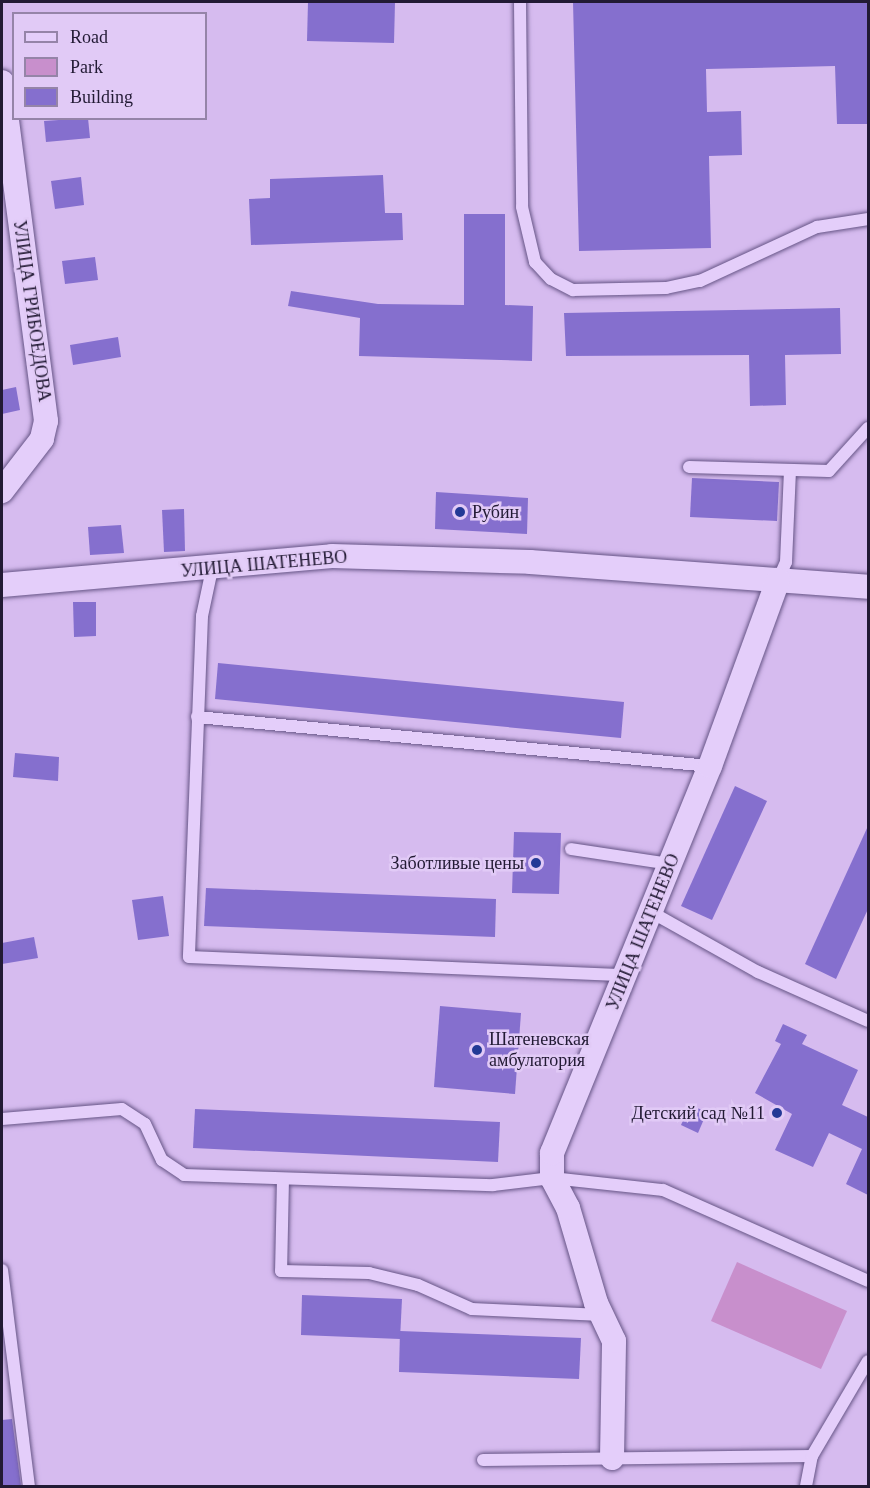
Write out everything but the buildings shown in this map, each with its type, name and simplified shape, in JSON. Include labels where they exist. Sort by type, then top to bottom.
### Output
[{"type":"street","name":"УЛИЦА ГРИБОЕДОВА","points":[[2,82],[46,421],[42,439],[2,491]]},
{"type":"street","name":"УЛИЦА ШАТЕНЕВО","points":[[2,585],[212,569],[332,556],[530,562],[868,587]]},
{"type":"street","name":"УЛИЦА ШАТЕНЕВО","points":[[612,1458],[614,1341],[601,1315],[588,1263],[552,1179],[552,1153],[711,766],[778,580]]},
{"type":"lane","points":[[520,2],[522,207],[535,262],[551,279],[573,290],[666,288],[700,281],[817,227],[868,219]]},
{"type":"lane","points":[[689,467],[790,471],[837,467],[868,428]]},
{"type":"lane","points":[[778,580],[786,562],[790,471]]},
{"type":"lane","points":[[212,569],[202,616],[189,957],[625,975]]},
{"type":"lane","points":[[197,717],[711,766]]},
{"type":"lane","points":[[571,849],[670,864]]},
{"type":"lane","points":[[651,912],[758,972],[868,1021]]},
{"type":"lane","points":[[2,1119],[122,1109],[145,1124],[171,1170],[283,1179],[493,1185],[552,1179],[663,1190],[868,1281]]},
{"type":"lane","points":[[283,1179],[281,1271],[369,1273],[418,1285],[472,1309],[601,1315]]},
{"type":"lane","points":[[2,1270],[7,1359],[29,1486]]},
{"type":"lane","points":[[806,1486],[812,1456],[868,1361]]},
{"type":"lane","points":[[483,1460],[812,1456]]},
{"type":"green space","points":[[737,1262],[847,1311],[821,1369],[711,1321]]},
{"type":"place","name":"Рубин","points":[[460,512]]},
{"type":"place","name":"Заботливые цены","points":[[536,863]]},
{"type":"place","name":"Шатеневская амбулатория","points":[[477,1050]]},
{"type":"place","name":"Детский сад №11","points":[[777,1113]]}]
